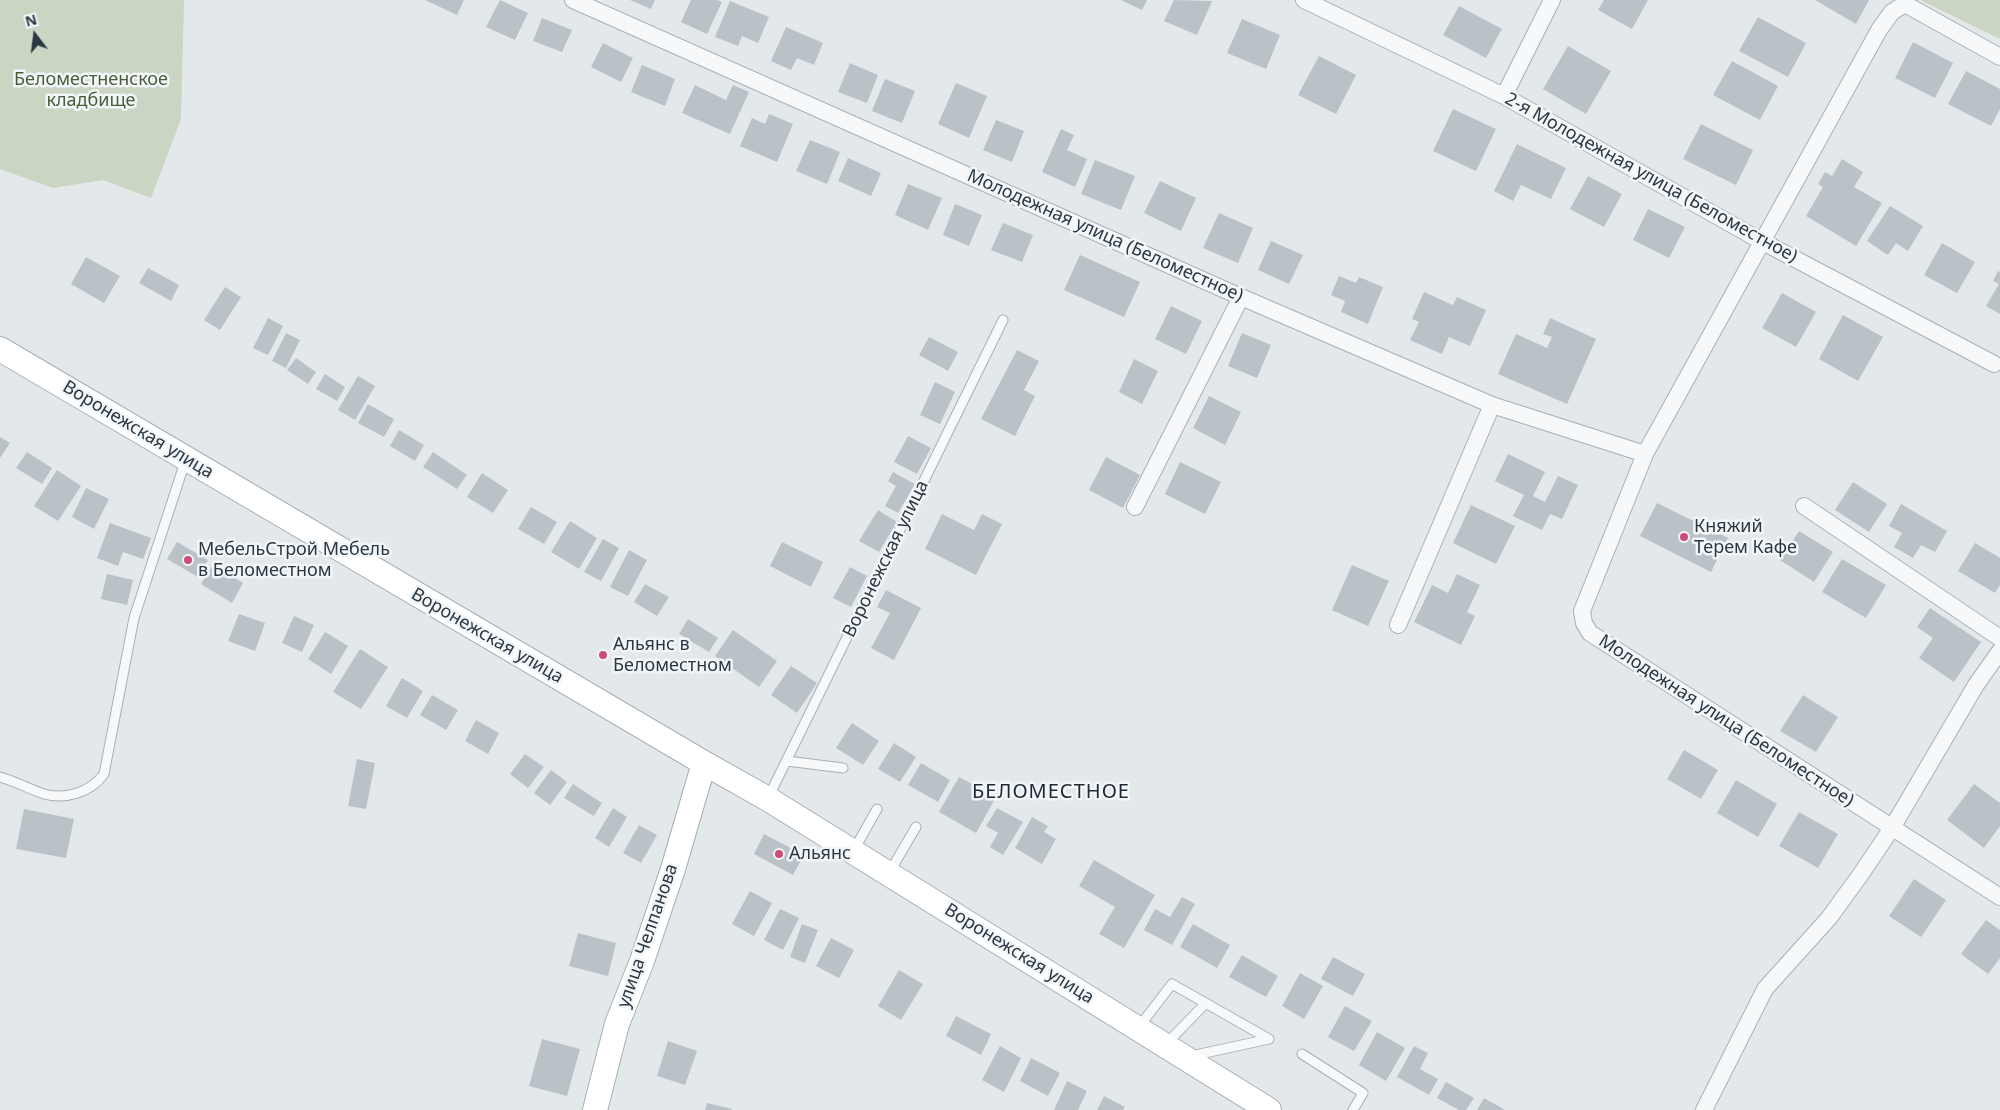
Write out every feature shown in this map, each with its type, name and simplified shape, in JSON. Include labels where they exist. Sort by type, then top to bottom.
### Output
[{"type":"street","name":"Молодежная улица (Беломестное)","points":[[573,0],[1242,297],[1492,404],[1645,454]]},
{"type":"street","name":"2-я Молодежная улица (Беломестное)","points":[[1304,0],[1504,96],[1763,242],[1994,364]]},
{"type":"street","points":[[1504,96],[1552,0]]},
{"type":"street","name":"Молодежная улица (Беломестное)","points":[[1905,2],[1892,12],[1880,30],[1645,454],[1582,611],[1586,628],[1598,638],[2000,897]]},
{"type":"street","points":[[1905,2],[2000,57]]},
{"type":"street","points":[[1135,507],[1242,297]]},
{"type":"street","name":"Воронежская улица","points":[[0,349],[768,799],[1269,1110]]},
{"type":"street","points":[[1398,625],[1492,404]]},
{"type":"street","points":[[1804,506],[2000,638]]},
{"type":"street","points":[[1704,1110],[1765,989],[1829,918],[1892,828],[1976,685],[2000,651]]},
{"type":"street","name":"улица Челпанова","points":[[595,1110],[617,1024],[642,961],[673,869],[704,763]]},
{"type":"lane","name":"Воронежская улица","points":[[768,799],[1003,320]]},
{"type":"lane","points":[[0,777],[15,781],[45,794],[60,795],[75,794],[89,789],[104,774],[134,618],[186,459]]},
{"type":"lane","points":[[787,761],[843,768]]},
{"type":"lane","points":[[853,851],[877,809]]},
{"type":"lane","points":[[889,873],[916,827]]},
{"type":"lane","points":[[1138,1028],[1172,984],[1269,1038],[1175,1051]]},
{"type":"lane","points":[[1175,1051],[1206,1003]]},
{"type":"lane","points":[[1302,1054],[1363,1093],[1353,1110]]},
{"type":"green space","name":"Беломестненское кладбище","points":[[0,0],[184,0],[181,119],[151,198],[103,180],[53,188],[0,169]]},
{"type":"green space","points":[[2000,0],[2000,39],[1922,1]]},
{"type":"building","points":[[425,0],[464,0],[457,15]]},
{"type":"building","points":[[500,0],[528,13],[515,40],[486,27]]},
{"type":"building","points":[[630,0],[655,0],[651,9]]},
{"type":"building","points":[[691,0],[717,0],[722,2],[707,34],[681,22]]},
{"type":"building","points":[[1121,0],[1147,0],[1142,10]]},
{"type":"building","points":[[1174,0],[1212,1],[1197,35],[1164,21]]},
{"type":"building","points":[[1604,0],[1648,0],[1632,29],[1598,10]]},
{"type":"building","points":[[1815,0],[1869,0],[1856,24]]},
{"type":"building","points":[[730,1],[769,17],[758,43],[742,36],[738,46],[715,37]]},
{"type":"building","points":[[1459,6],[1502,29],[1486,58],[1443,35]]},
{"type":"building","points":[[1758,17],[1806,43],[1788,77],[1739,51]]},
{"type":"building","points":[[542,18],[572,30],[562,52],[533,41]]},
{"type":"building","points":[[1242,19],[1280,35],[1266,69],[1227,53]]},
{"type":"building","points":[[786,27],[823,43],[814,65],[797,58],[791,70],[771,61]]},
{"type":"building","points":[[1913,42],[1953,63],[1935,98],[1895,78]]},
{"type":"building","points":[[603,43],[633,58],[621,82],[591,67]]},
{"type":"building","points":[[1568,46],[1611,71],[1586,114],[1543,89]]},
{"type":"building","points":[[1319,56],[1356,75],[1336,114],[1298,95]]},
{"type":"building","points":[[1732,61],[1778,86],[1760,120],[1713,95]]},
{"type":"building","points":[[850,63],[878,75],[867,103],[838,92]]},
{"type":"building","points":[[642,65],[675,79],[665,106],[631,92]]},
{"type":"building","points":[[1966,71],[2000,89],[2000,109],[1991,126],[1948,104]]},
{"type":"building","points":[[885,79],[915,91],[902,123],[872,111]]},
{"type":"building","points":[[956,83],[987,96],[969,138],[938,124]]},
{"type":"building","points":[[695,85],[726,100],[733,85],[749,92],[730,134],[682,113]]},
{"type":"building","points":[[1453,109],[1496,129],[1476,171],[1433,151]]},
{"type":"building","points":[[769,114],[793,124],[777,162],[740,146],[752,118],[765,124]]},
{"type":"building","points":[[996,120],[1024,131],[1012,162],[983,150]]},
{"type":"building","points":[[1701,124],[1753,150],[1736,185],[1683,159]]},
{"type":"building","points":[[1061,129],[1074,135],[1067,150],[1087,159],[1075,187],[1042,172]]},
{"type":"building","points":[[810,140],[840,152],[827,184],[796,171]]},
{"type":"building","points":[[1517,144],[1566,168],[1551,199],[1521,185],[1513,201],[1494,191]]},
{"type":"building","points":[[848,158],[881,173],[871,196],[838,181]]},
{"type":"building","points":[[1842,159],[1863,172],[1854,187],[1882,203],[1856,246],[1806,216],[1823,187],[1818,184],[1825,172],[1832,176]]},
{"type":"building","points":[[1095,160],[1135,176],[1121,210],[1081,194]]},
{"type":"building","points":[[1588,176],[1622,194],[1604,227],[1570,209]]},
{"type":"building","points":[[1160,181],[1196,198],[1181,231],[1144,213]]},
{"type":"building","points":[[908,184],[942,198],[928,230],[895,215]]},
{"type":"building","points":[[955,204],[982,215],[969,246],[943,235]]},
{"type":"building","points":[[1890,206],[1923,226],[1908,251],[1896,243],[1888,255],[1867,241]]},
{"type":"building","points":[[1648,209],[1685,227],[1669,258],[1633,240]]},
{"type":"building","points":[[1219,213],[1253,228],[1238,263],[1203,248]]},
{"type":"building","points":[[1003,223],[1033,235],[1022,262],[991,250]]},
{"type":"building","points":[[1271,241],[1303,255],[1289,284],[1258,270]]},
{"type":"building","points":[[1942,243],[1975,262],[1957,293],[1924,275]]},
{"type":"building","points":[[1080,255],[1140,282],[1124,317],[1064,290]]},
{"type":"building","points":[[86,257],[120,276],[104,303],[71,284]]},
{"type":"building","points":[[148,268],[179,285],[171,301],[139,283]]},
{"type":"building","points":[[1998,271],[2000,272],[2000,314],[1986,306],[1999,284],[1993,281]]},
{"type":"building","points":[[1339,276],[1356,283],[1359,277],[1383,287],[1368,324],[1341,312],[1345,301],[1331,295]]},
{"type":"building","points":[[225,287],[241,297],[220,330],[204,320]]},
{"type":"building","points":[[1424,292],[1453,305],[1457,297],[1486,310],[1470,346],[1449,337],[1442,354],[1410,340],[1419,322],[1412,319]]},
{"type":"building","points":[[1782,293],[1816,312],[1796,347],[1762,328]]},
{"type":"building","points":[[1171,306],[1202,321],[1186,354],[1155,339]]},
{"type":"building","points":[[1843,315],[1883,337],[1858,381],[1819,359]]},
{"type":"building","points":[[268,318],[283,326],[268,355],[253,348]]},
{"type":"building","points":[[1550,318],[1596,339],[1567,404],[1498,374],[1516,334],[1547,348],[1552,337],[1543,334]]},
{"type":"building","points":[[286,333],[300,340],[286,368],[272,361]]},
{"type":"building","points":[[1242,333],[1271,345],[1257,378],[1228,366]]},
{"type":"building","points":[[929,337],[958,352],[948,371],[919,355]]},
{"type":"building","points":[[1017,350],[1039,361],[1024,390],[1035,396],[1015,436],[981,419]]},
{"type":"building","points":[[296,358],[316,372],[308,384],[287,370]]},
{"type":"building","points":[[1134,359],[1158,371],[1142,404],[1119,392]]},
{"type":"building","points":[[325,374],[345,387],[337,401],[316,389]]},
{"type":"building","points":[[358,376],[375,386],[355,420],[338,410]]},
{"type":"building","points":[[935,382],[955,392],[940,424],[920,415]]},
{"type":"building","points":[[1209,396],[1241,412],[1225,445],[1193,428]]},
{"type":"building","points":[[368,404],[394,419],[384,437],[358,423]]},
{"type":"building","points":[[399,430],[424,445],[415,461],[390,446]]},
{"type":"building","points":[[908,436],[931,448],[917,474],[894,462]]},
{"type":"building","points":[[0,437],[10,443],[0,458]]},
{"type":"building","points":[[27,452],[52,468],[42,484],[16,468]]},
{"type":"building","points":[[433,452],[467,475],[457,489],[423,467]]},
{"type":"building","points":[[1508,454],[1545,472],[1533,496],[1545,502],[1558,476],[1578,485],[1562,519],[1550,514],[1542,530],[1513,516],[1524,495],[1495,481]]},
{"type":"building","points":[[1106,457],[1140,475],[1123,508],[1089,490]]},
{"type":"building","points":[[1180,462],[1221,482],[1205,514],[1165,494]]},
{"type":"building","points":[[57,470],[81,486],[58,521],[34,506]]},
{"type":"building","points":[[893,472],[915,484],[898,513],[885,506],[896,486],[888,481]]},
{"type":"building","points":[[482,473],[508,490],[493,513],[467,497]]},
{"type":"building","points":[[1853,482],[1887,504],[1869,532],[1835,510]]},
{"type":"building","points":[[86,488],[109,499],[94,529],[72,517]]},
{"type":"building","name":"Княжий Терем Кафе","points":[[1657,503],[1728,538],[1711,572],[1640,536]]},
{"type":"building","points":[[1901,504],[1947,531],[1935,552],[1921,545],[1913,558],[1894,547],[1902,533],[1889,526]]},
{"type":"building","points":[[1471,505],[1515,526],[1496,564],[1453,543]]},
{"type":"building","points":[[531,507],[557,522],[544,544],[518,529]]},
{"type":"building","points":[[878,510],[897,522],[879,552],[859,541]]},
{"type":"building","points":[[942,514],[974,530],[982,514],[1002,524],[976,575],[925,549]]},
{"type":"building","points":[[570,521],[597,538],[579,569],[551,552]]},
{"type":"building","points":[[110,523],[151,538],[143,559],[123,552],[118,566],[97,558]]},
{"type":"building","points":[[1799,531],[1833,552],[1814,582],[1780,560]]},
{"type":"building","points":[[603,539],[619,548],[601,581],[584,572]]},
{"type":"building","name":"МебельСтрой Мебель в Беломестном","points":[[177,542],[208,560],[198,577],[167,559]]},
{"type":"building","points":[[782,542],[823,562],[811,587],[770,566]]},
{"type":"building","points":[[1975,543],[2000,558],[2000,585],[1995,593],[1958,571]]},
{"type":"building","points":[[629,550],[647,560],[628,596],[610,587]]},
{"type":"building","points":[[1842,559],[1886,585],[1866,618],[1822,592]]},
{"type":"building","points":[[213,565],[243,583],[232,603],[201,584]]},
{"type":"building","points":[[1352,565],[1389,581],[1368,626],[1332,610]]},
{"type":"building","points":[[850,567],[867,576],[851,607],[833,598]]},
{"type":"building","points":[[107,574],[133,580],[127,605],[101,599]]},
{"type":"building","points":[[1457,574],[1480,585],[1467,612],[1475,616],[1461,645],[1414,622],[1432,585],[1448,593]]},
{"type":"building","points":[[645,584],[669,597],[657,616],[634,602]]},
{"type":"building","points":[[886,590],[921,608],[894,660],[871,648],[890,613],[877,607]]},
{"type":"building","points":[[1930,608],[1981,642],[1954,682],[1919,658],[1933,638],[1917,627]]},
{"type":"building","points":[[239,614],[265,623],[255,651],[228,641]]},
{"type":"building","points":[[294,616],[314,625],[302,652],[282,643]]},
{"type":"building","points":[[688,619],[718,638],[709,652],[679,634]]},
{"type":"building","points":[[733,630],[777,661],[759,687],[715,656]]},
{"type":"building","points":[[325,632],[348,646],[331,674],[308,659]]},
{"type":"building","points":[[360,649],[388,667],[361,709],[333,692]]},
{"type":"building","points":[[791,666],[817,683],[797,713],[771,695]]},
{"type":"building","points":[[402,678],[423,691],[407,718],[386,706]]},
{"type":"building","points":[[432,695],[458,710],[446,730],[420,715]]},
{"type":"building","points":[[1803,695],[1838,717],[1816,752],[1780,731]]},
{"type":"building","points":[[476,720],[499,733],[488,754],[465,741]]},
{"type":"building","points":[[852,723],[879,741],[863,765],[836,748]]},
{"type":"building","points":[[894,743],[916,757],[900,782],[878,769]]},
{"type":"building","points":[[1684,750],[1718,770],[1701,799],[1667,779]]},
{"type":"building","points":[[525,754],[544,767],[528,788],[510,774]]},
{"type":"building","points":[[357,759],[375,763],[366,809],[348,806]]},
{"type":"building","points":[[921,763],[950,780],[938,802],[908,785]]},
{"type":"building","points":[[551,770],[567,782],[550,805],[534,793]]},
{"type":"building","points":[[959,777],[996,797],[976,833],[939,812]]},
{"type":"building","points":[[1736,780],[1777,804],[1758,837],[1717,813]]},
{"type":"building","points":[[573,784],[602,803],[594,816],[564,798]]},
{"type":"building","points":[[1974,784],[2000,803],[2000,826],[1984,848],[1947,820]]},
{"type":"building","points":[[613,808],[627,817],[609,847],[595,838]]},
{"type":"building","points":[[997,808],[1023,822],[1003,855],[990,847],[998,833],[986,826]]},
{"type":"building","points":[[24,809],[74,819],[66,858],[16,849]]},
{"type":"building","points":[[1799,812],[1838,834],[1818,868],[1779,846]]},
{"type":"building","points":[[1032,817],[1048,826],[1044,832],[1056,839],[1042,864],[1015,848]]},
{"type":"building","points":[[639,825],[657,835],[641,863],[623,853]]},
{"type":"building","name":"Альянс","points":[[764,834],[804,855],[793,875],[754,854]]},
{"type":"building","points":[[1094,860],[1155,895],[1124,948],[1099,934],[1115,907],[1079,886]]},
{"type":"building","points":[[1914,879],[1946,900],[1921,937],[1889,916]]},
{"type":"building","points":[[750,891],[772,903],[754,936],[732,924]]},
{"type":"building","points":[[1182,897],[1195,904],[1172,945],[1144,930],[1155,909],[1170,917]]},
{"type":"building","points":[[780,909],[799,918],[783,950],[764,940]]},
{"type":"building","points":[[1986,920],[2000,930],[2000,958],[1988,974],[1961,954]]},
{"type":"building","points":[[802,924],[818,930],[805,963],[790,957]]},
{"type":"building","points":[[1193,924],[1230,945],[1217,968],[1180,947]]},
{"type":"building","points":[[578,933],[616,943],[608,976],[569,966]]},
{"type":"building","points":[[831,938],[854,950],[839,978],[816,966]]},
{"type":"building","points":[[1242,955],[1278,976],[1266,997],[1229,977]]},
{"type":"building","points":[[1333,957],[1365,974],[1353,996],[1321,979]]},
{"type":"building","points":[[899,970],[923,984],[901,1020],[878,1006]]},
{"type":"building","points":[[1300,973],[1323,986],[1304,1019],[1282,1006]]},
{"type":"building","points":[[1345,1006],[1372,1021],[1354,1051],[1328,1037]]},
{"type":"building","points":[[956,1016],[991,1034],[981,1055],[946,1036]]},
{"type":"building","points":[[1377,1032],[1405,1048],[1386,1081],[1359,1065]]},
{"type":"building","points":[[542,1039],[580,1049],[567,1096],[529,1086]]},
{"type":"building","points":[[668,1041],[697,1051],[685,1085],[657,1076]]},
{"type":"building","points":[[1000,1046],[1021,1058],[1004,1092],[982,1080]]},
{"type":"building","points":[[1414,1046],[1428,1053],[1420,1069],[1438,1079],[1429,1095],[1397,1077]]},
{"type":"building","points":[[1031,1058],[1060,1073],[1048,1096],[1020,1081]]},
{"type":"building","points":[[1067,1081],[1087,1091],[1078,1110],[1054,1110]]},
{"type":"building","points":[[1446,1082],[1474,1098],[1466,1110],[1459,1110],[1437,1098]]},
{"type":"building","points":[[1104,1096],[1125,1107],[1123,1110],[1097,1110]]},
{"type":"building","points":[[1484,1098],[1505,1110],[1477,1110]]},
{"type":"building","points":[[707,1103],[732,1109],[705,1110]]},
{"type":"place","name":"Княжий Терем Кафе","points":[[1684,537]]},
{"type":"place","name":"МебельСтрой Мебель в Беломестном","points":[[188,560]]},
{"type":"place","name":"Альянс в Беломестном","points":[[603,655]]},
{"type":"place","name":"Альянс","points":[[779,854]]},
{"type":"district","name":"БЕЛОМЕСТНОЕ","points":[[1051,792]]}]
